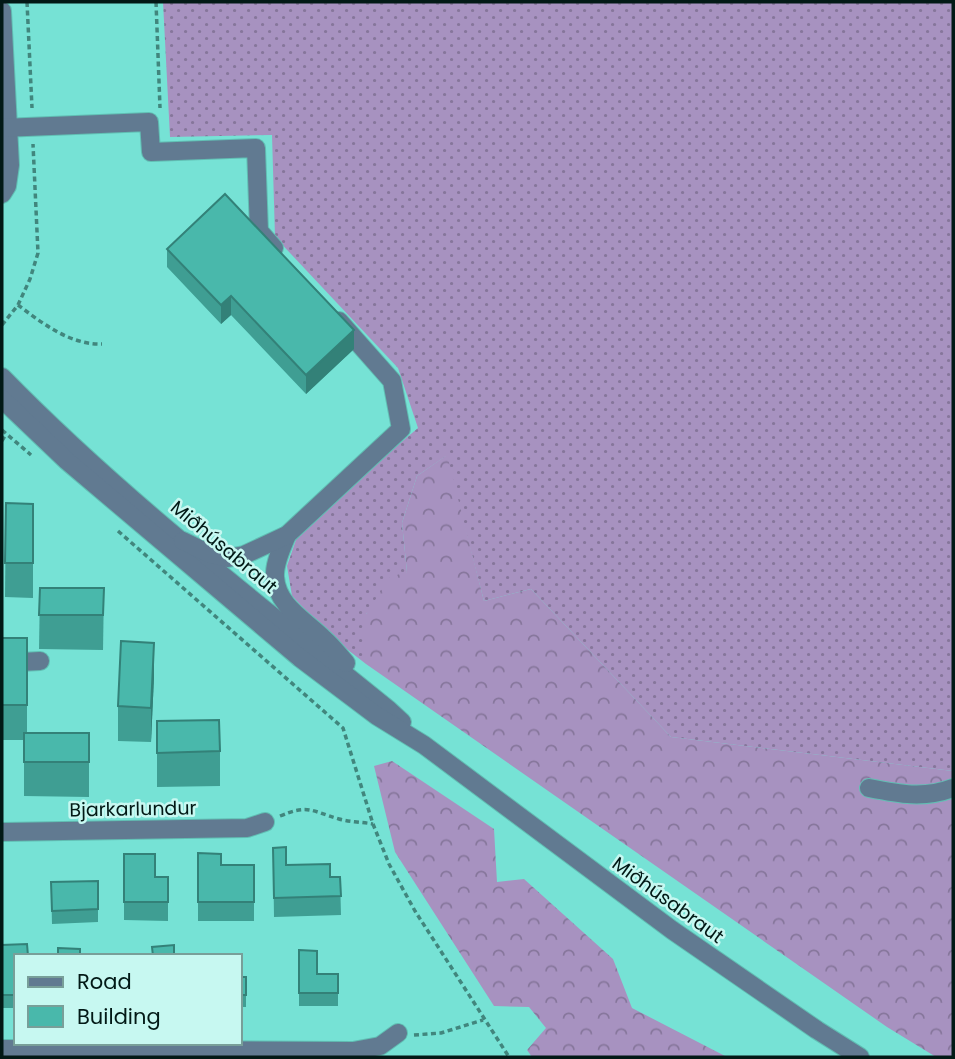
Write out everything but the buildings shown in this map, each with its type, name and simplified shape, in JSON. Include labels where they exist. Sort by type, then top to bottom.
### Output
[{"type":"street","points":[[2,11],[5,128],[10,165],[7,186],[2,194]]},
{"type":"street","points":[[5,128],[149,122],[151,152],[256,148],[259,231],[286,261]]},
{"type":"street","points":[[183,541],[210,554],[228,558],[244,555],[286,535],[401,429],[392,381],[330,311]]},
{"type":"street","name":"Miðhúsabraut","points":[[2,377],[81,453],[183,541],[389,709],[424,745]]},
{"type":"street","name":"Miðhúsabraut","points":[[2,399],[67,461],[300,658],[377,716],[424,745],[672,930],[860,1057]]},
{"type":"street","points":[[286,535],[277,559],[275,576],[279,592],[289,608],[323,638],[371,695]]},
{"type":"street","points":[[2,663],[40,661]]},
{"type":"street","points":[[869,788],[910,796],[936,795],[953,788]]},
{"type":"street","name":"Bjarkarlundur","points":[[2,832],[247,828],[265,822]]},
{"type":"street","points":[[2,1049],[353,1051],[380,1046],[398,1033]]},
{"type":"path","points":[[149,122],[160,122],[156,2]]},
{"type":"path","points":[[18,305],[47,326],[72,339],[102,344]]},
{"type":"path","points":[[2,430],[38,461]]},
{"type":"path","points":[[2,440],[6,433]]},
{"type":"path","points":[[112,526],[343,728],[373,824],[389,864],[415,911],[509,1057]]},
{"type":"path","points":[[265,822],[299,808],[341,820],[373,824]]},
{"type":"path","points":[[398,1033],[419,1036],[441,1033],[483,1020]]},
{"type":"green space","points":[[163,2],[953,2],[953,771],[671,737],[531,589],[484,601],[446,456],[417,476],[402,523],[407,572],[366,614],[366,664],[330,636],[292,596],[287,566],[300,528],[418,428],[398,368],[275,237],[272,135],[170,137]]},
{"type":"green space","points":[[447,455],[484,601],[531,589],[671,737],[953,771],[953,1057],[936,1057],[887,1027],[366,664],[366,614],[390,577],[407,572],[402,523],[417,476]]},
{"type":"green space","points":[[392,761],[494,829],[497,882],[524,879],[613,959],[632,1008],[727,1057],[532,1057],[527,1050],[546,1028],[529,1007],[494,1006],[395,852],[374,766]]}]
